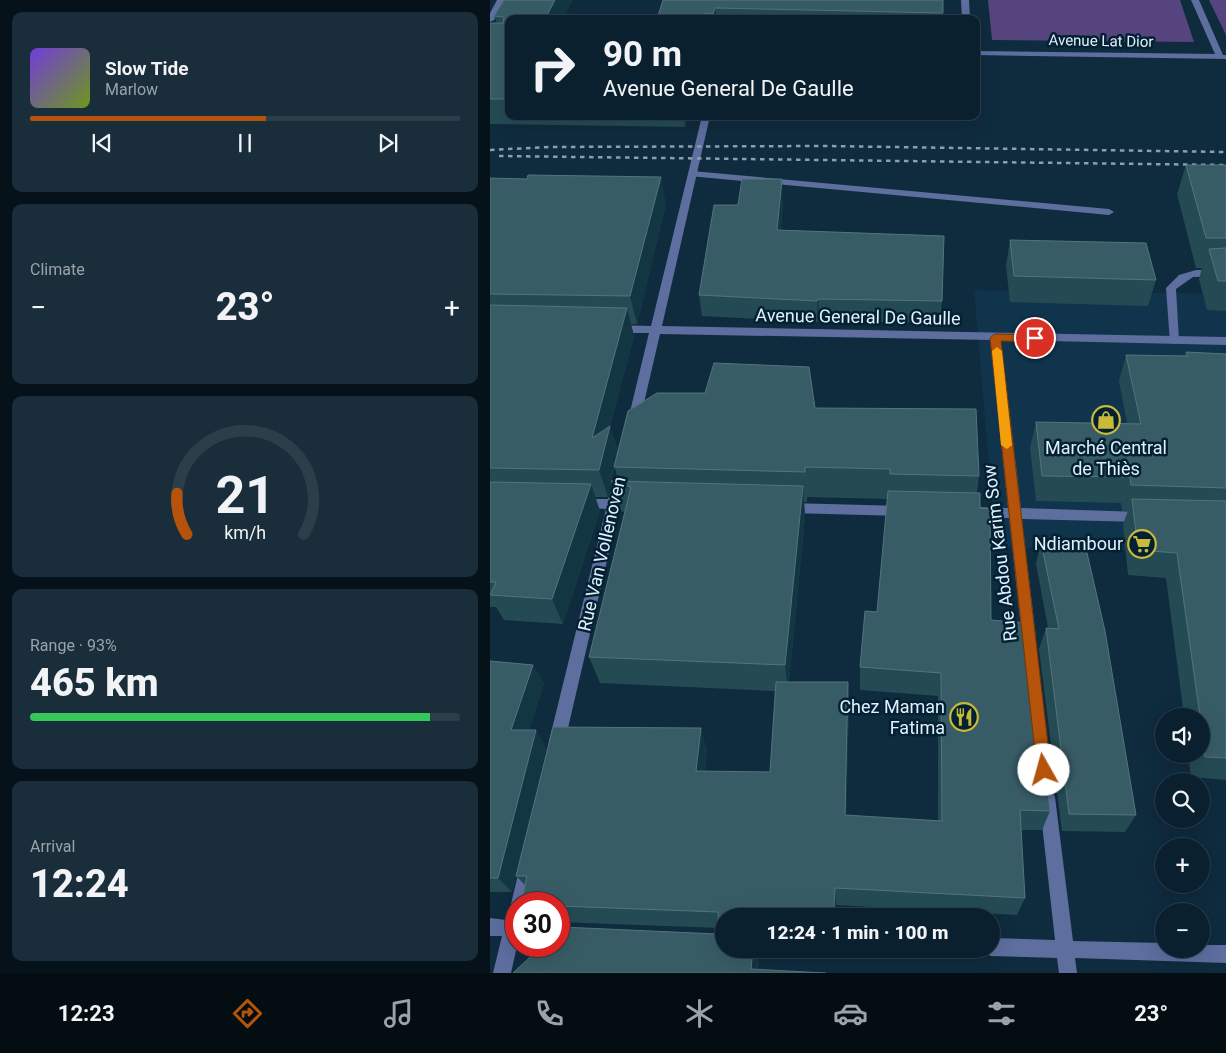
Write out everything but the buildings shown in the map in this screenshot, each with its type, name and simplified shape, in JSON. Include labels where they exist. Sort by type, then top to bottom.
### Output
[{"type":"street","points":[[490,20],[501,0]]},
{"type":"street","points":[[965,0],[966,15]]},
{"type":"street","points":[[1195,0],[1223,56]]},
{"type":"street","name":"Avenue Lat Dior","points":[[980,53],[1223,56]]},
{"type":"street","points":[[630,436],[705,120]]},
{"type":"street","points":[[692,174],[1109,212]]},
{"type":"street","points":[[1174,340],[1171,288],[1180,277],[1199,273],[1226,273]]},
{"type":"street","name":"Avenue General De Gaulle","points":[[606,329],[1226,341]]},
{"type":"street","name":"Rue Abdou Karim Sow","points":[[995,338],[1030,652]]},
{"type":"street","name":"Rue Van Vollenoven","points":[[553,758],[623,466]]},
{"type":"street","points":[[566,503],[634,505]]},
{"type":"street","points":[[774,508],[914,511]]},
{"type":"street","points":[[964,512],[1158,518]]},
{"type":"street","points":[[1045,780],[1068,973]]},
{"type":"street","points":[[522,892],[530,855]]},
{"type":"street","points":[[490,928],[505,926]]},
{"type":"street","points":[[1000,947],[1226,954]]},
{"type":"street","points":[[502,973],[506,957]]},
{"type":"shaded area","points":[[988,0],[1180,0],[1194,42],[992,40]]},
{"type":"shaded area","points":[[1209,0],[1226,0],[1226,35]]},
{"type":"shaded area","name":"Marché Central de Thiès","points":[[974,290],[1226,294],[1226,554],[996,547]]},
{"type":"railway","points":[[490,150],[549,147],[826,146],[1226,152]]},
{"type":"railway","points":[[499,156],[1226,165]]},
{"type":"slow traffic","points":[[997,351],[1007,445]]},
{"type":"place","name":"Marché Central de Thiès","points":[[1106,420]]},
{"type":"place","name":"Ndiambour","points":[[1142,544]]},
{"type":"place","name":"Chez Maman Fatima","points":[[964,717]]},
{"type":"route","points":[[1035,338],[995,338],[1044,770]]}]
